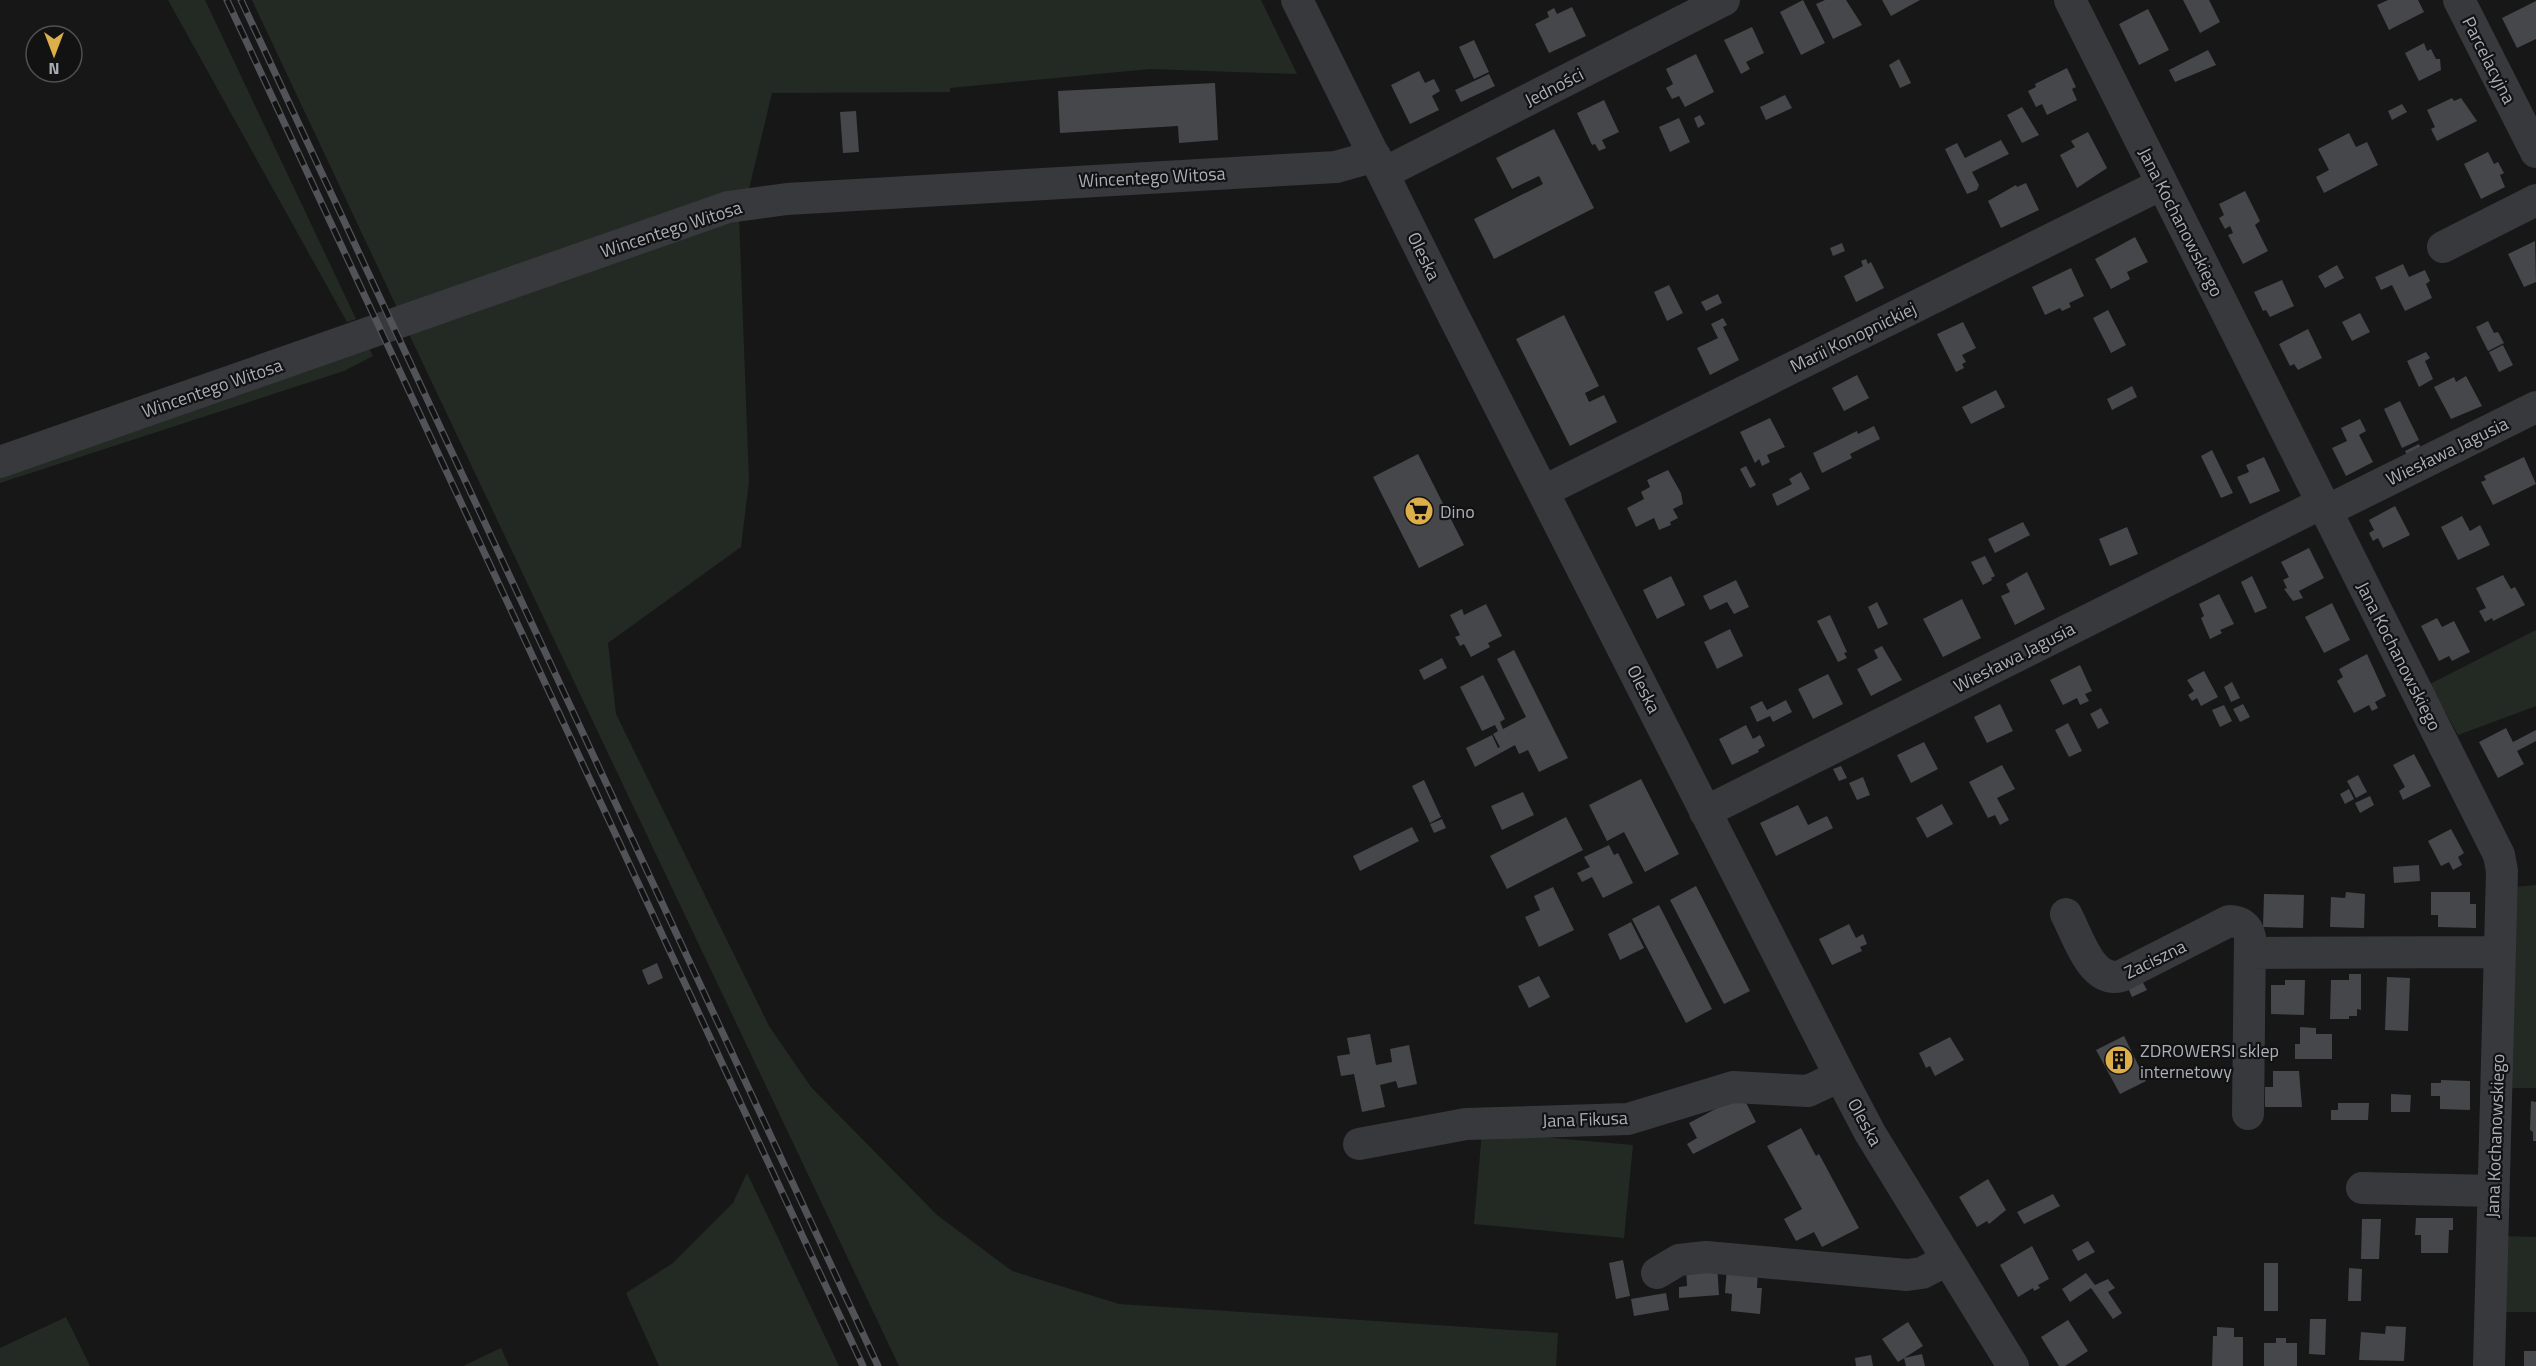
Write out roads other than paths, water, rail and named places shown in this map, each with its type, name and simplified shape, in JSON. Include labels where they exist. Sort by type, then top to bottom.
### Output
[{"type":"street","name":"Oleska","points":[[1297,0],[1840,1076],[1870,1133],[2013,1366]]},
{"type":"street","name":"Jedności","points":[[1380,164],[1724,0]]},
{"type":"street","name":"Jana Kochanowskiego","points":[[2070,0],[2499,855],[2502,871],[2489,1366]]},
{"type":"street","name":"Parcelacyjna","points":[[2459,0],[2535,148]]},
{"type":"street","name":"Wincentego Witosa","points":[[0,462],[729,207],[787,199],[1380,164]]},
{"type":"street","name":"Marii Konopnickiej","points":[[1544,491],[2162,184]]},
{"type":"street","points":[[2443,247],[2536,200]]},
{"type":"street","name":"Wiesława Jagusia","points":[[1705,812],[2324,507],[2536,407]]},
{"type":"street","name":"Zaciszna","points":[[2066,914],[2097,971],[2108,977],[2121,976],[2229,921],[2246,927],[2250,937],[2248,1114]]},
{"type":"street","points":[[2250,953],[2500,952]]},
{"type":"street","name":"Jana Fikusa","points":[[1359,1144],[1445,1126],[1477,1123],[1628,1119],[1733,1087],[1808,1091],[1840,1076]]},
{"type":"street","points":[[2362,1188],[2493,1191]]},
{"type":"street","points":[[1657,1273],[1668,1264],[1691,1258],[1755,1260],[1907,1275],[1922,1273],[1947,1260]]},
{"type":"railway","points":[[227,0],[863,1366]]},
{"type":"railway","points":[[241,0],[878,1366]]},
{"type":"place","name":"Dino","points":[[1419,511]]},
{"type":"place","name":"ZDROWERSI sklep internetowy","points":[[2119,1060]]}]
